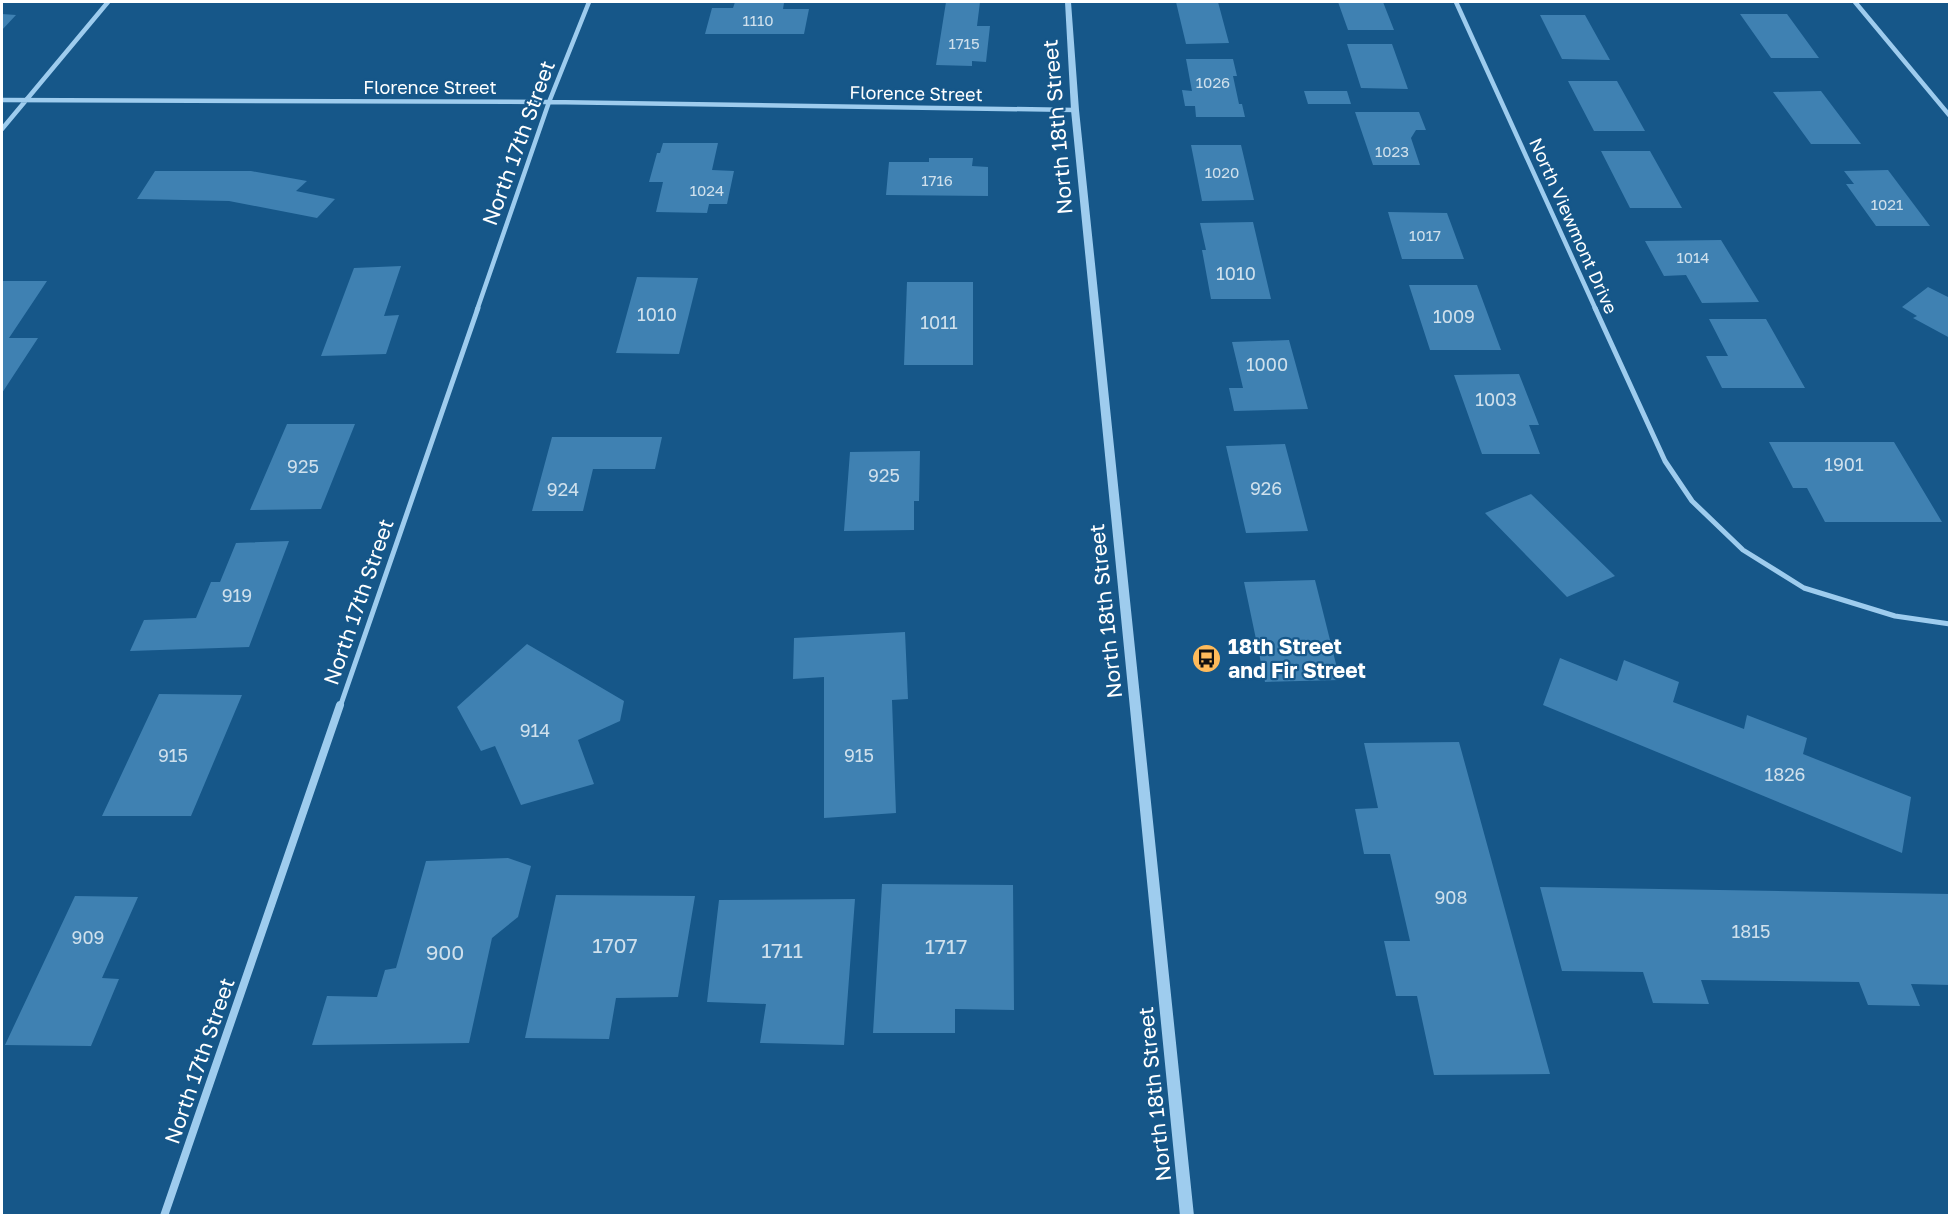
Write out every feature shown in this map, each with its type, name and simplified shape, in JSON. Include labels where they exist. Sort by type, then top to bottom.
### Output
[{"type":"street","points":[[2,129],[108,2]]},
{"type":"street","name":"North 17th Street","points":[[164,1215],[549,102],[589,2]]},
{"type":"street","name":"North 18th Street","points":[[1068,2],[1075,110],[1187,1215]]},
{"type":"street","name":"North Viewmont Drive","points":[[1456,2],[1665,461],[1692,501],[1743,550],[1804,588],[1895,616],[1950,624]]},
{"type":"street","points":[[1855,2],[1950,116]]},
{"type":"street","name":"Florence Street","points":[[2,100],[549,102],[1075,110]]},
{"type":"building","points":[[735,2],[784,3],[783,9],[809,9],[804,34],[705,34],[712,8],[733,8]]},
{"type":"building","points":[[946,2],[980,2],[977,26],[990,26],[986,62],[972,61],[972,66],[936,65]]},
{"type":"building","points":[[1176,2],[1218,2],[1229,43],[1186,44]]},
{"type":"building","points":[[1338,2],[1383,2],[1394,30],[1348,30]]},
{"type":"building","points":[[2,14],[16,15],[2,30]]},
{"type":"building","points":[[1740,14],[1787,14],[1819,58],[1771,58]]},
{"type":"building","points":[[1540,15],[1585,15],[1610,60],[1562,59]]},
{"type":"building","points":[[1347,44],[1392,44],[1408,89],[1361,88]]},
{"type":"building","points":[[1186,59],[1233,59],[1237,76],[1233,76],[1239,104],[1242,104],[1245,117],[1196,117],[1195,106],[1185,106],[1182,90],[1192,91]]},
{"type":"building","points":[[1568,81],[1617,81],[1645,131],[1594,131]]},
{"type":"building","points":[[1304,91],[1347,91],[1351,104],[1308,104]]},
{"type":"building","points":[[1821,91],[1861,144],[1811,144],[1773,92]]},
{"type":"building","points":[[1355,112],[1419,112],[1426,130],[1416,130],[1411,138],[1420,165],[1373,165]]},
{"type":"building","points":[[663,143],[718,143],[712,170],[734,171],[727,204],[709,204],[707,213],[656,212],[663,182],[649,182],[657,153],[660,153]]},
{"type":"building","points":[[1191,145],[1241,145],[1254,200],[1202,201]]},
{"type":"building","points":[[1601,151],[1650,151],[1682,208],[1630,208]]},
{"type":"building","points":[[929,158],[973,158],[972,166],[988,167],[988,196],[886,195],[889,162],[929,162]]},
{"type":"building","points":[[1888,170],[1930,226],[1876,226],[1846,184],[1854,184],[1844,171]]},
{"type":"building","points":[[155,171],[251,171],[307,181],[296,191],[335,199],[317,218],[229,201],[137,199]]},
{"type":"building","points":[[1388,212],[1447,213],[1464,259],[1402,259]]},
{"type":"building","points":[[1253,222],[1271,299],[1211,299],[1202,250],[1206,250],[1200,223]]},
{"type":"building","points":[[1721,240],[1759,302],[1702,303],[1686,275],[1664,276],[1645,241]]},
{"type":"building","points":[[401,266],[384,316],[399,315],[386,354],[321,356],[354,268]]},
{"type":"building","points":[[637,277],[698,278],[679,354],[616,353]]},
{"type":"building","points":[[2,281],[47,281],[9,338],[38,338],[2,393]]},
{"type":"building","points":[[907,282],[973,282],[973,365],[904,365]]},
{"type":"building","points":[[1409,285],[1477,285],[1501,350],[1430,350]]},
{"type":"building","points":[[1928,287],[1950,298],[1950,338],[1913,318],[1917,316],[1902,307]]},
{"type":"building","points":[[1709,319],[1766,319],[1805,388],[1722,388],[1706,356],[1728,356]]},
{"type":"building","points":[[1289,340],[1308,409],[1234,411],[1229,388],[1243,388],[1232,342]]},
{"type":"building","points":[[1519,374],[1539,425],[1529,425],[1540,454],[1482,454],[1454,375]]},
{"type":"building","points":[[287,424],[355,424],[321,509],[250,510]]},
{"type":"building","points":[[552,437],[662,437],[655,469],[593,469],[583,511],[532,511]]},
{"type":"building","points":[[1769,442],[1894,442],[1942,522],[1825,522],[1807,488],[1793,488]]},
{"type":"building","points":[[1285,444],[1308,531],[1246,533],[1226,446]]},
{"type":"building","points":[[920,451],[919,501],[914,501],[914,530],[844,531],[850,452]]},
{"type":"building","points":[[1531,494],[1615,576],[1567,597],[1485,513]]},
{"type":"building","points":[[289,541],[249,647],[130,651],[144,620],[196,618],[211,582],[220,582],[236,543]]},
{"type":"building","points":[[1315,580],[1340,680],[1265,682],[1244,582]]},
{"type":"building","points":[[905,632],[908,699],[892,700],[896,813],[824,818],[824,677],[793,679],[794,638]]},
{"type":"building","points":[[527,644],[624,701],[620,721],[578,740],[594,784],[521,805],[495,746],[481,751],[457,707]]},
{"type":"building","points":[[1560,658],[1617,681],[1624,660],[1679,682],[1673,702],[1744,729],[1747,715],[1807,738],[1803,754],[1911,797],[1902,853],[1543,705]]},
{"type":"building","points":[[159,694],[242,695],[191,816],[102,816]]},
{"type":"building","points":[[1459,742],[1550,1074],[1434,1075],[1417,996],[1396,996],[1384,941],[1410,941],[1390,854],[1364,854],[1355,809],[1378,808],[1364,743]]},
{"type":"building","points":[[508,858],[531,866],[518,917],[492,938],[469,1043],[312,1045],[327,996],[377,997],[385,970],[396,968],[426,861]]},
{"type":"building","points":[[882,884],[1013,885],[1014,1010],[955,1009],[955,1033],[873,1033]]},
{"type":"building","points":[[1540,887],[1950,894],[1950,985],[1911,984],[1920,1006],[1868,1005],[1859,982],[1701,980],[1709,1004],[1653,1003],[1643,972],[1562,971]]},
{"type":"building","points":[[556,895],[695,896],[678,997],[616,998],[609,1039],[525,1038]]},
{"type":"building","points":[[75,896],[138,897],[102,978],[119,979],[91,1046],[5,1045]]},
{"type":"building","points":[[855,899],[844,1045],[760,1043],[766,1004],[707,1002],[719,900]]},
{"type":"place","name":"18th Street and Fir Street","points":[[1207,659]]}]
